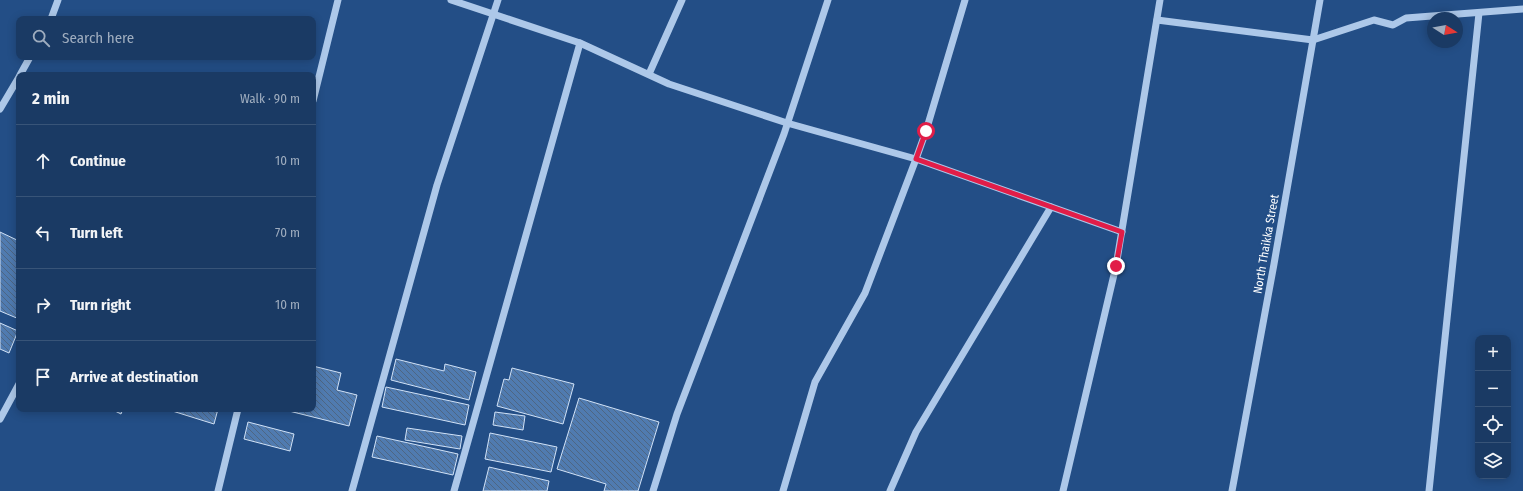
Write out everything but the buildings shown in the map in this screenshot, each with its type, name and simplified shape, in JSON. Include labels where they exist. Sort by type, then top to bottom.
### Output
[{"type":"street","points":[[52,16],[58,0]]},
{"type":"street","points":[[316,88],[338,0]]},
{"type":"street","points":[[451,0],[580,43],[669,84],[787,123],[916,159],[1122,232]]},
{"type":"street","points":[[352,491],[437,185],[498,0]]},
{"type":"street","points":[[649,74],[682,0]]},
{"type":"street","points":[[653,491],[677,414],[787,123],[828,0]]},
{"type":"street","points":[[783,491],[815,382],[865,293],[916,159],[926,131],[965,0]]},
{"type":"street","points":[[1063,491],[1116,266],[1160,0]]},
{"type":"street","name":"North Thaikka Street","points":[[1232,491],[1274,264],[1320,0]]},
{"type":"street","points":[[1157,20],[1313,40],[1374,20],[1393,25],[1406,18],[1523,9]]},
{"type":"street","points":[[1429,491],[1479,13]]},
{"type":"street","points":[[454,491],[580,43]]},
{"type":"street","points":[[21,72],[28,60]]},
{"type":"street","points":[[0,109],[16,81]]},
{"type":"street","points":[[890,491],[916,432],[1051,207]]},
{"type":"street","points":[[0,419],[16,390]]},
{"type":"street","points":[[218,491],[237,412]]},
{"type":"route","points":[[926,131],[916,159],[1122,232],[1116,266]]}]
